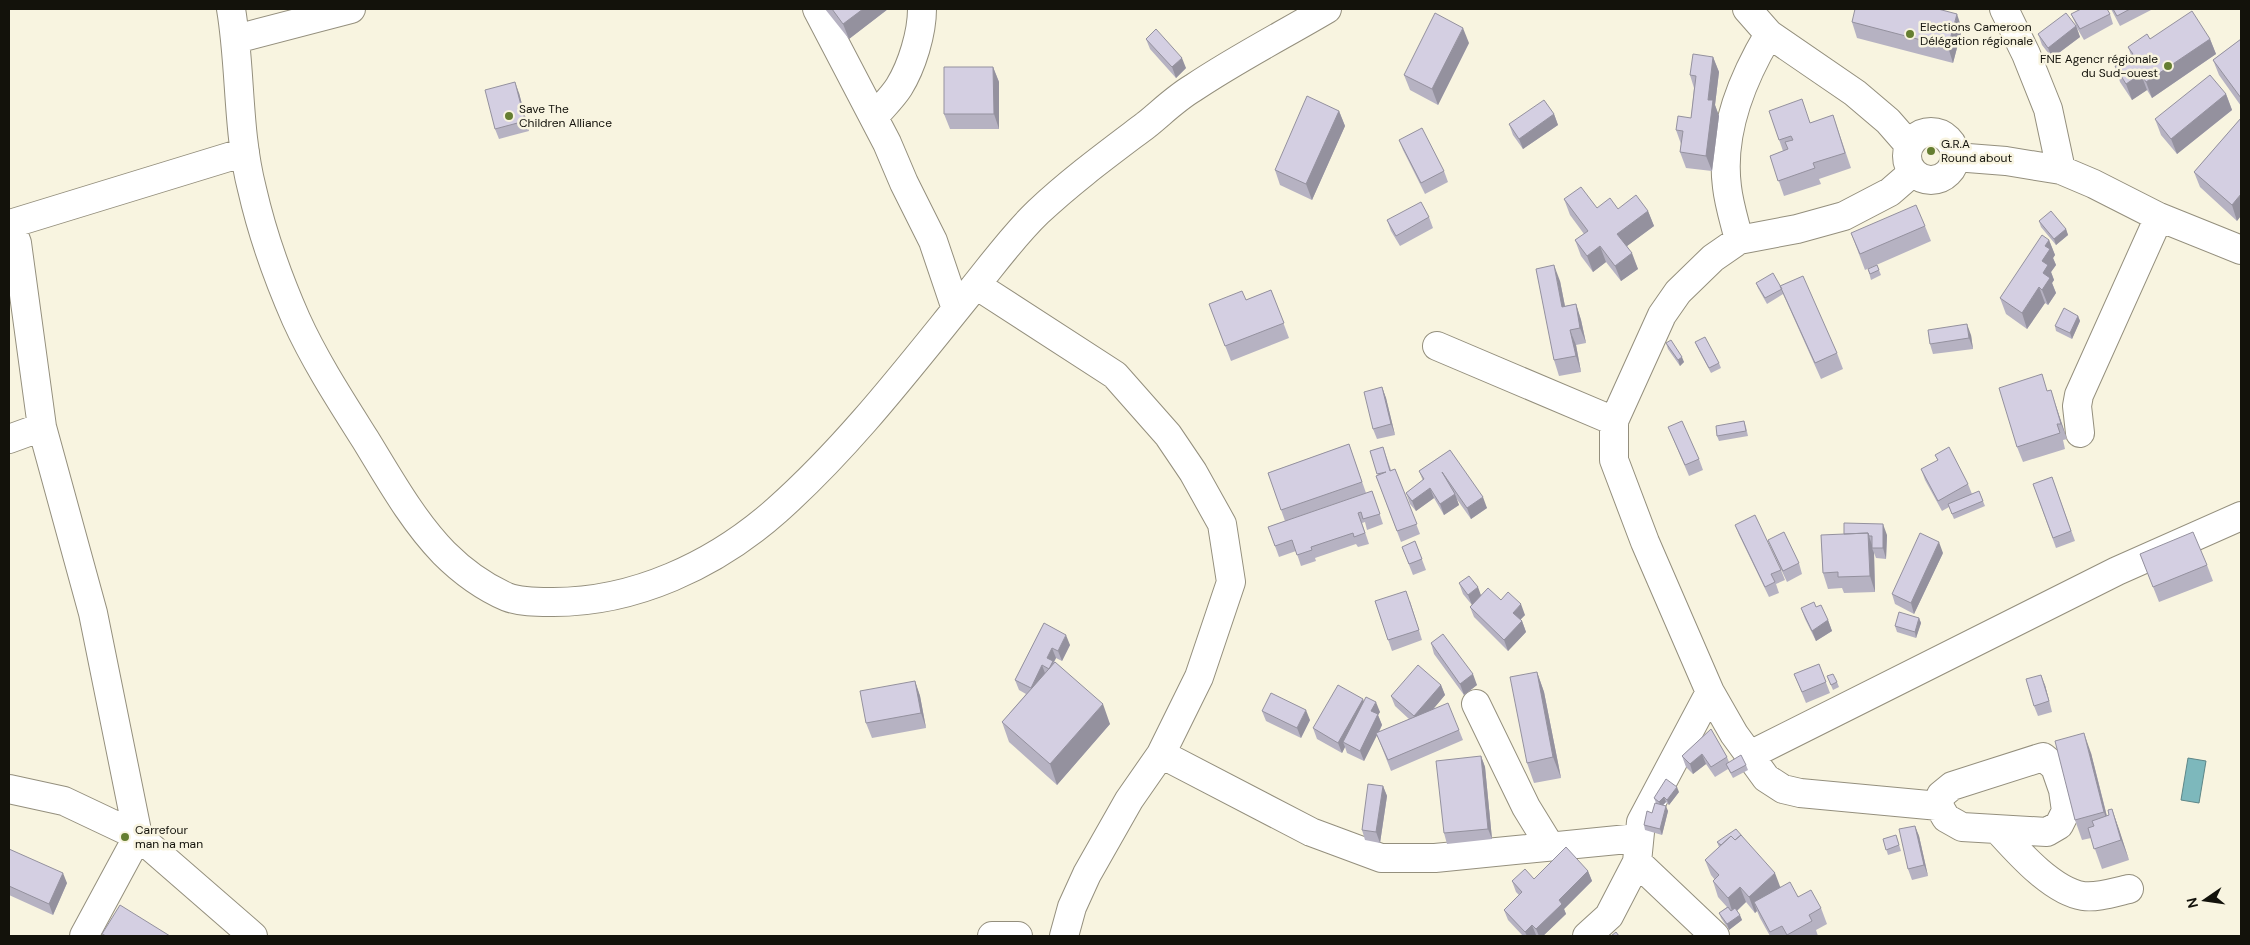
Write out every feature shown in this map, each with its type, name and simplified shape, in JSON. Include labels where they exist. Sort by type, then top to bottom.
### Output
[{"type":"street","points":[[231,9],[236,39],[245,152],[250,184],[261,225],[294,314],[339,397],[390,479],[434,542],[445,554],[479,582],[510,598],[533,602],[600,599],[640,589],[695,568],[738,540],[776,511],[862,423],[976,285],[990,265],[1039,211],[1104,156],[1191,89],[1327,9]]},
{"type":"street","points":[[236,39],[351,9]]},
{"type":"street","points":[[817,9],[874,117],[933,241],[956,309]]},
{"type":"street","points":[[874,117],[899,87],[911,57],[922,20],[922,9]]},
{"type":"street","points":[[1747,9],[1769,34],[1856,93],[1888,121],[1909,145]]},
{"type":"street","points":[[2004,9],[2026,54],[2048,109],[2061,170]]},
{"type":"street","points":[[1739,240],[1727,186],[1727,147],[1737,102],[1747,75],[1769,34]]},
{"type":"street","points":[[1932,131],[1942,133],[1949,139],[1954,148],[1955,157],[1953,166],[1947,174],[1939,179],[1930,180],[1920,178],[1913,172],[1906,154],[1909,145],[1915,137],[1932,131]]},
{"type":"street","points":[[84,936],[138,836],[93,612],[42,427],[17,243],[9,224],[245,152]]},
{"type":"street","points":[[1955,157],[2006,161],[2061,170],[2109,191],[2159,217],[2241,250]]},
{"type":"street","points":[[1913,172],[1890,192],[1844,216],[1797,229],[1739,240],[1713,258],[1678,292],[1650,338],[1646,355],[1614,422],[1614,460],[1645,542],[1710,692],[1734,734],[1766,778],[1783,789],[1800,793],[1939,806]]},
{"type":"street","points":[[2080,433],[2077,406],[2079,395],[2159,217]]},
{"type":"street","points":[[976,285],[1115,375],[1168,436],[1193,472],[1222,524],[1231,582],[1200,677],[1161,754],[1125,806],[1087,874],[1072,908],[1064,936]]},
{"type":"street","points":[[1437,346],[1614,422]]},
{"type":"street","points":[[9,439],[42,427]]},
{"type":"street","points":[[1750,755],[2117,571],[2241,516]]},
{"type":"street","points":[[1587,936],[1608,916],[1638,850],[1641,822],[1710,692]]},
{"type":"street","points":[[1476,704],[1526,807],[1550,846]]},
{"type":"street","points":[[1161,754],[1311,832],[1381,858],[1434,858],[1550,846],[1638,850],[1715,936]]},
{"type":"street","points":[[2043,757],[2054,767],[2063,790],[2066,811],[2059,825],[2047,832],[1998,830],[1962,827],[1946,818],[1939,806],[1941,795],[1952,786],[2043,757]]},
{"type":"street","points":[[9,789],[64,801],[138,836],[253,936]]},
{"type":"street","points":[[1998,830],[2019,854],[2066,890],[2083,896],[2129,889]]},
{"type":"street","points":[[992,936],[1018,936]]},
{"type":"water","points":[[2188,758],[2206,761],[2199,803],[2181,800]]},
{"type":"building","points":[[832,9],[863,9],[843,24]]},
{"type":"building","points":[[1855,9],[1938,9],[1957,14],[1948,47],[1852,22]]},
{"type":"building","points":[[2081,9],[2107,9],[2110,14],[2080,29],[2071,14]]},
{"type":"building","points":[[2113,9],[2130,9],[2117,16]]},
{"type":"building","points":[[2192,11],[2210,39],[2146,82],[2141,74],[2126,84],[2115,66],[2133,54],[2128,47],[2147,34],[2150,39]]},
{"type":"building","points":[[1435,13],[1463,28],[1432,89],[1404,75]]},
{"type":"building","points":[[2066,13],[2076,26],[2048,48],[2038,34]]},
{"type":"building","points":[[1156,29],[1182,58],[1172,67],[1146,39]]},
{"type":"building","points":[[2241,39],[2241,98],[2213,60]]},
{"type":"building","points":[[1693,54],[1713,57],[1708,100],[1713,100],[1706,156],[1680,152],[1683,131],[1676,130],[1678,116],[1691,118],[1696,76],[1690,75]]},
{"type":"building","points":[[944,67],[993,67],[994,114],[944,114]]},
{"type":"building","points":[[2210,75],[2226,94],[2171,139],[2155,119]]},
{"type":"building","name":"Save The Children Alliance","points":[[515,82],[525,121],[495,129],[485,90]]},
{"type":"building","points":[[1307,96],[1339,111],[1306,184],[1275,170]]},
{"type":"building","points":[[1802,99],[1810,123],[1833,115],[1845,153],[1813,163],[1815,168],[1778,181],[1770,156],[1788,149],[1785,142],[1793,140],[1791,136],[1779,140],[1769,111]]},
{"type":"building","points":[[1544,100],[1554,114],[1519,139],[1509,124]]},
{"type":"building","points":[[2241,118],[2241,194],[2232,205],[2194,172]]},
{"type":"building","points":[[1422,128],[1444,171],[1421,183],[1399,140]]},
{"type":"building","points":[[1581,187],[1597,208],[1610,198],[1618,209],[1636,195],[1648,211],[1617,234],[1632,253],[1615,266],[1600,246],[1587,256],[1575,240],[1588,231],[1564,199]]},
{"type":"building","points":[[1421,202],[1429,217],[1396,236],[1387,220]]},
{"type":"building","points":[[1916,205],[1925,226],[1860,254],[1851,233]]},
{"type":"building","points":[[2051,211],[2066,229],[2054,239],[2039,221]]},
{"type":"building","points":[[2042,235],[2049,240],[2045,246],[2050,249],[2042,261],[2048,265],[2043,273],[2050,278],[2042,290],[2039,287],[2022,313],[2000,298]]},
{"type":"building","points":[[1554,265],[1562,307],[1576,304],[1580,328],[1570,330],[1576,356],[1554,360],[1536,269]]},
{"type":"building","points":[[1877,265],[1879,270],[1870,274],[1868,269]]},
{"type":"building","points":[[1773,273],[1782,289],[1765,298],[1756,283]]},
{"type":"building","points":[[1803,276],[1837,353],[1815,363],[1780,286]]},
{"type":"building","points":[[1271,290],[1284,323],[1225,346],[1209,304],[1242,291],[1246,300]]},
{"type":"building","points":[[2064,308],[2078,316],[2070,333],[2055,326]]},
{"type":"building","points":[[1967,324],[1969,338],[1930,344],[1928,330]]},
{"type":"building","points":[[1705,337],[1719,363],[1709,368],[1695,342]]},
{"type":"building","points":[[1671,340],[1682,357],[1678,360],[1666,343]]},
{"type":"building","points":[[2042,374],[2047,391],[2051,390],[2061,424],[2057,424],[2060,433],[2017,447],[1999,388]]},
{"type":"building","points":[[1382,387],[1391,424],[1373,429],[1364,392]]},
{"type":"building","points":[[1682,421],[1699,459],[1685,465],[1668,427]]},
{"type":"building","points":[[1744,421],[1746,431],[1717,436],[1716,426]]},
{"type":"building","points":[[1349,444],[1362,482],[1281,510],[1268,473]]},
{"type":"building","points":[[1383,447],[1390,471],[1395,469],[1417,524],[1397,531],[1376,476],[1386,472],[1377,474],[1370,451]]},
{"type":"building","points":[[1949,447],[1968,484],[1938,501],[1921,469],[1938,460],[1935,455]]},
{"type":"building","points":[[1450,450],[1483,497],[1467,508],[1442,472],[1455,494],[1440,504],[1430,488],[1412,501],[1406,493],[1424,479],[1419,471]]},
{"type":"building","points":[[2052,477],[2071,531],[2053,538],[2033,484]]},
{"type":"building","points":[[1372,491],[1380,514],[1363,519],[1361,512],[1358,513],[1365,533],[1354,537],[1353,533],[1311,547],[1312,550],[1297,555],[1292,540],[1275,546],[1268,527]]},
{"type":"building","points":[[1979,491],[1983,501],[1952,514],[1948,504]]},
{"type":"building","points":[[1755,515],[1781,570],[1771,574],[1775,582],[1765,587],[1735,525]]},
{"type":"building","points":[[1844,523],[1883,524],[1883,548],[1872,548],[1872,536],[1869,536],[1868,533],[1844,534]]},
{"type":"building","points":[[1784,532],[1799,563],[1783,571],[1768,540]]},
{"type":"building","points":[[2193,532],[2207,565],[2153,587],[2140,554]]},
{"type":"building","points":[[1868,533],[1870,576],[1838,577],[1838,572],[1823,573],[1821,535]]},
{"type":"building","points":[[1920,533],[1939,542],[1911,603],[1892,594]]},
{"type":"building","points":[[1415,541],[1422,559],[1409,564],[1402,547]]},
{"type":"building","points":[[1469,576],[1478,587],[1468,595],[1459,583]]},
{"type":"building","points":[[1488,588],[1501,600],[1508,592],[1521,604],[1513,613],[1522,621],[1504,640],[1470,607]]},
{"type":"building","points":[[1406,591],[1419,630],[1388,640],[1375,601]]},
{"type":"building","points":[[1814,602],[1816,607],[1821,605],[1828,620],[1812,631],[1801,608]]},
{"type":"building","points":[[1899,612],[1919,618],[1915,632],[1895,626]]},
{"type":"building","points":[[1044,623],[1066,635],[1058,651],[1052,648],[1047,658],[1053,661],[1049,669],[1042,665],[1031,688],[1015,680]]},
{"type":"building","points":[[1443,634],[1473,674],[1460,684],[1431,643]]},
{"type":"building","points":[[1055,662],[1103,704],[1050,764],[1002,722]]},
{"type":"building","points":[[1819,664],[1826,682],[1802,692],[1794,674]]},
{"type":"building","points":[[1418,665],[1441,685],[1414,716],[1391,696]]},
{"type":"building","points":[[1537,672],[1553,757],[1527,763],[1510,677]]},
{"type":"building","points":[[1833,674],[1837,682],[1831,685],[1827,676]]},
{"type":"building","points":[[2041,675],[2049,701],[2034,706],[2026,679]]},
{"type":"building","points":[[915,681],[921,713],[866,723],[860,691]]},
{"type":"building","points":[[1338,685],[1363,699],[1338,743],[1313,728]]},
{"type":"building","points":[[1271,693],[1306,710],[1297,728],[1262,711]]},
{"type":"building","points":[[1366,697],[1376,702],[1371,711],[1378,714],[1360,751],[1343,742]]},
{"type":"building","points":[[1448,703],[1459,730],[1388,760],[1376,733]]},
{"type":"building","points":[[1711,729],[1727,757],[1711,767],[1702,754],[1690,764],[1682,756]]},
{"type":"building","points":[[2084,733],[2104,812],[2075,820],[2055,741]]},
{"type":"building","points":[[1741,755],[1746,765],[1731,773],[1726,764]]},
{"type":"building","points":[[1481,756],[1488,829],[1444,833],[1436,761]]},
{"type":"building","points":[[1666,779],[1677,787],[1667,800],[1664,797],[1659,802],[1654,798]]},
{"type":"building","points":[[1368,784],[1383,786],[1376,832],[1362,830]]},
{"type":"building","points":[[1655,803],[1666,806],[1660,829],[1644,825],[1647,811],[1652,813]]},
{"type":"building","points":[[2112,809],[2121,840],[2094,849],[2088,828],[2094,826],[2092,821],[2109,815],[2108,810]]},
{"type":"building","points":[[1915,826],[1924,865],[1908,869],[1899,829]]},
{"type":"building","points":[[1736,829],[1742,836],[1735,840],[1731,836],[1721,845],[1717,842]]},
{"type":"building","points":[[1741,835],[1775,873],[1749,897],[1740,887],[1728,898],[1713,881],[1719,875],[1705,860],[1731,836],[1735,840]]},
{"type":"building","points":[[1896,835],[1899,845],[1886,850],[1883,839]]},
{"type":"building","points":[[1566,847],[1588,871],[1559,900],[1562,904],[1536,929],[1532,925],[1525,932],[1504,910],[1522,892],[1512,881],[1525,869],[1534,879]]},
{"type":"building","points":[[9,849],[63,873],[49,904],[9,886]]},
{"type":"building","points":[[1790,882],[1798,897],[1811,890],[1821,908],[1809,915],[1812,921],[1787,935],[1782,926],[1770,932],[1754,902]]},
{"type":"building","points":[[120,905],[170,936],[106,936],[102,934]]},
{"type":"building","points":[[1728,907],[1731,911],[1735,908],[1740,915],[1727,924],[1719,913]]},
{"type":"building","points":[[1616,932],[1619,936],[1611,936]]},
{"type":"place","name":"Elections Cameroon Délégation régionale","points":[[1910,34]]},
{"type":"place","name":"FNE Agencr régionale du Sud-ouest","points":[[2168,66]]},
{"type":"place","name":"Save The Children Alliance","points":[[509,116]]},
{"type":"place","name":"G.R.A Round about","points":[[1931,151]]},
{"type":"place","name":"Carrefour man na man","points":[[125,837]]}]
